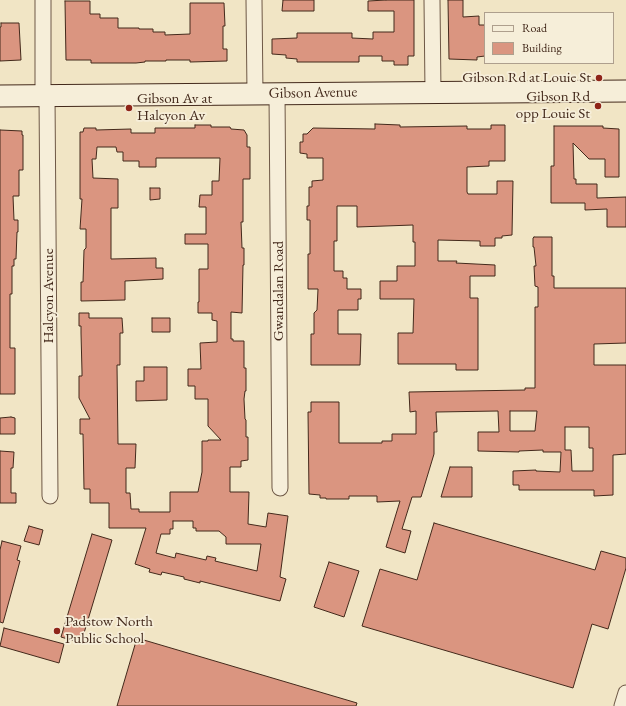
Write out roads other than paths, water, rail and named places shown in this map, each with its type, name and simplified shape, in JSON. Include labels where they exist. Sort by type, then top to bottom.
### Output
[{"type":"main road","name":"Gibson Avenue","points":[[0,96],[276,93],[626,92]]},
{"type":"street","name":"Halcyon Avenue","points":[[43,0],[50,496]]},
{"type":"street","points":[[254,0],[255,94]]},
{"type":"street","points":[[432,0],[433,92]]},
{"type":"street","name":"Gwandalan Road","points":[[276,93],[280,488]]},
{"type":"street","points":[[622,706],[626,693]]},
{"type":"place","name":"Gibson Rd at Louie St","points":[[599,78]]},
{"type":"place","name":"Gibson Rd opp Louie St","points":[[598,106]]},
{"type":"place","name":"Gibson Av at Halcyon Av","points":[[129,108]]},
{"type":"place","name":"Padstow North Public School","points":[[57,631]]}]
